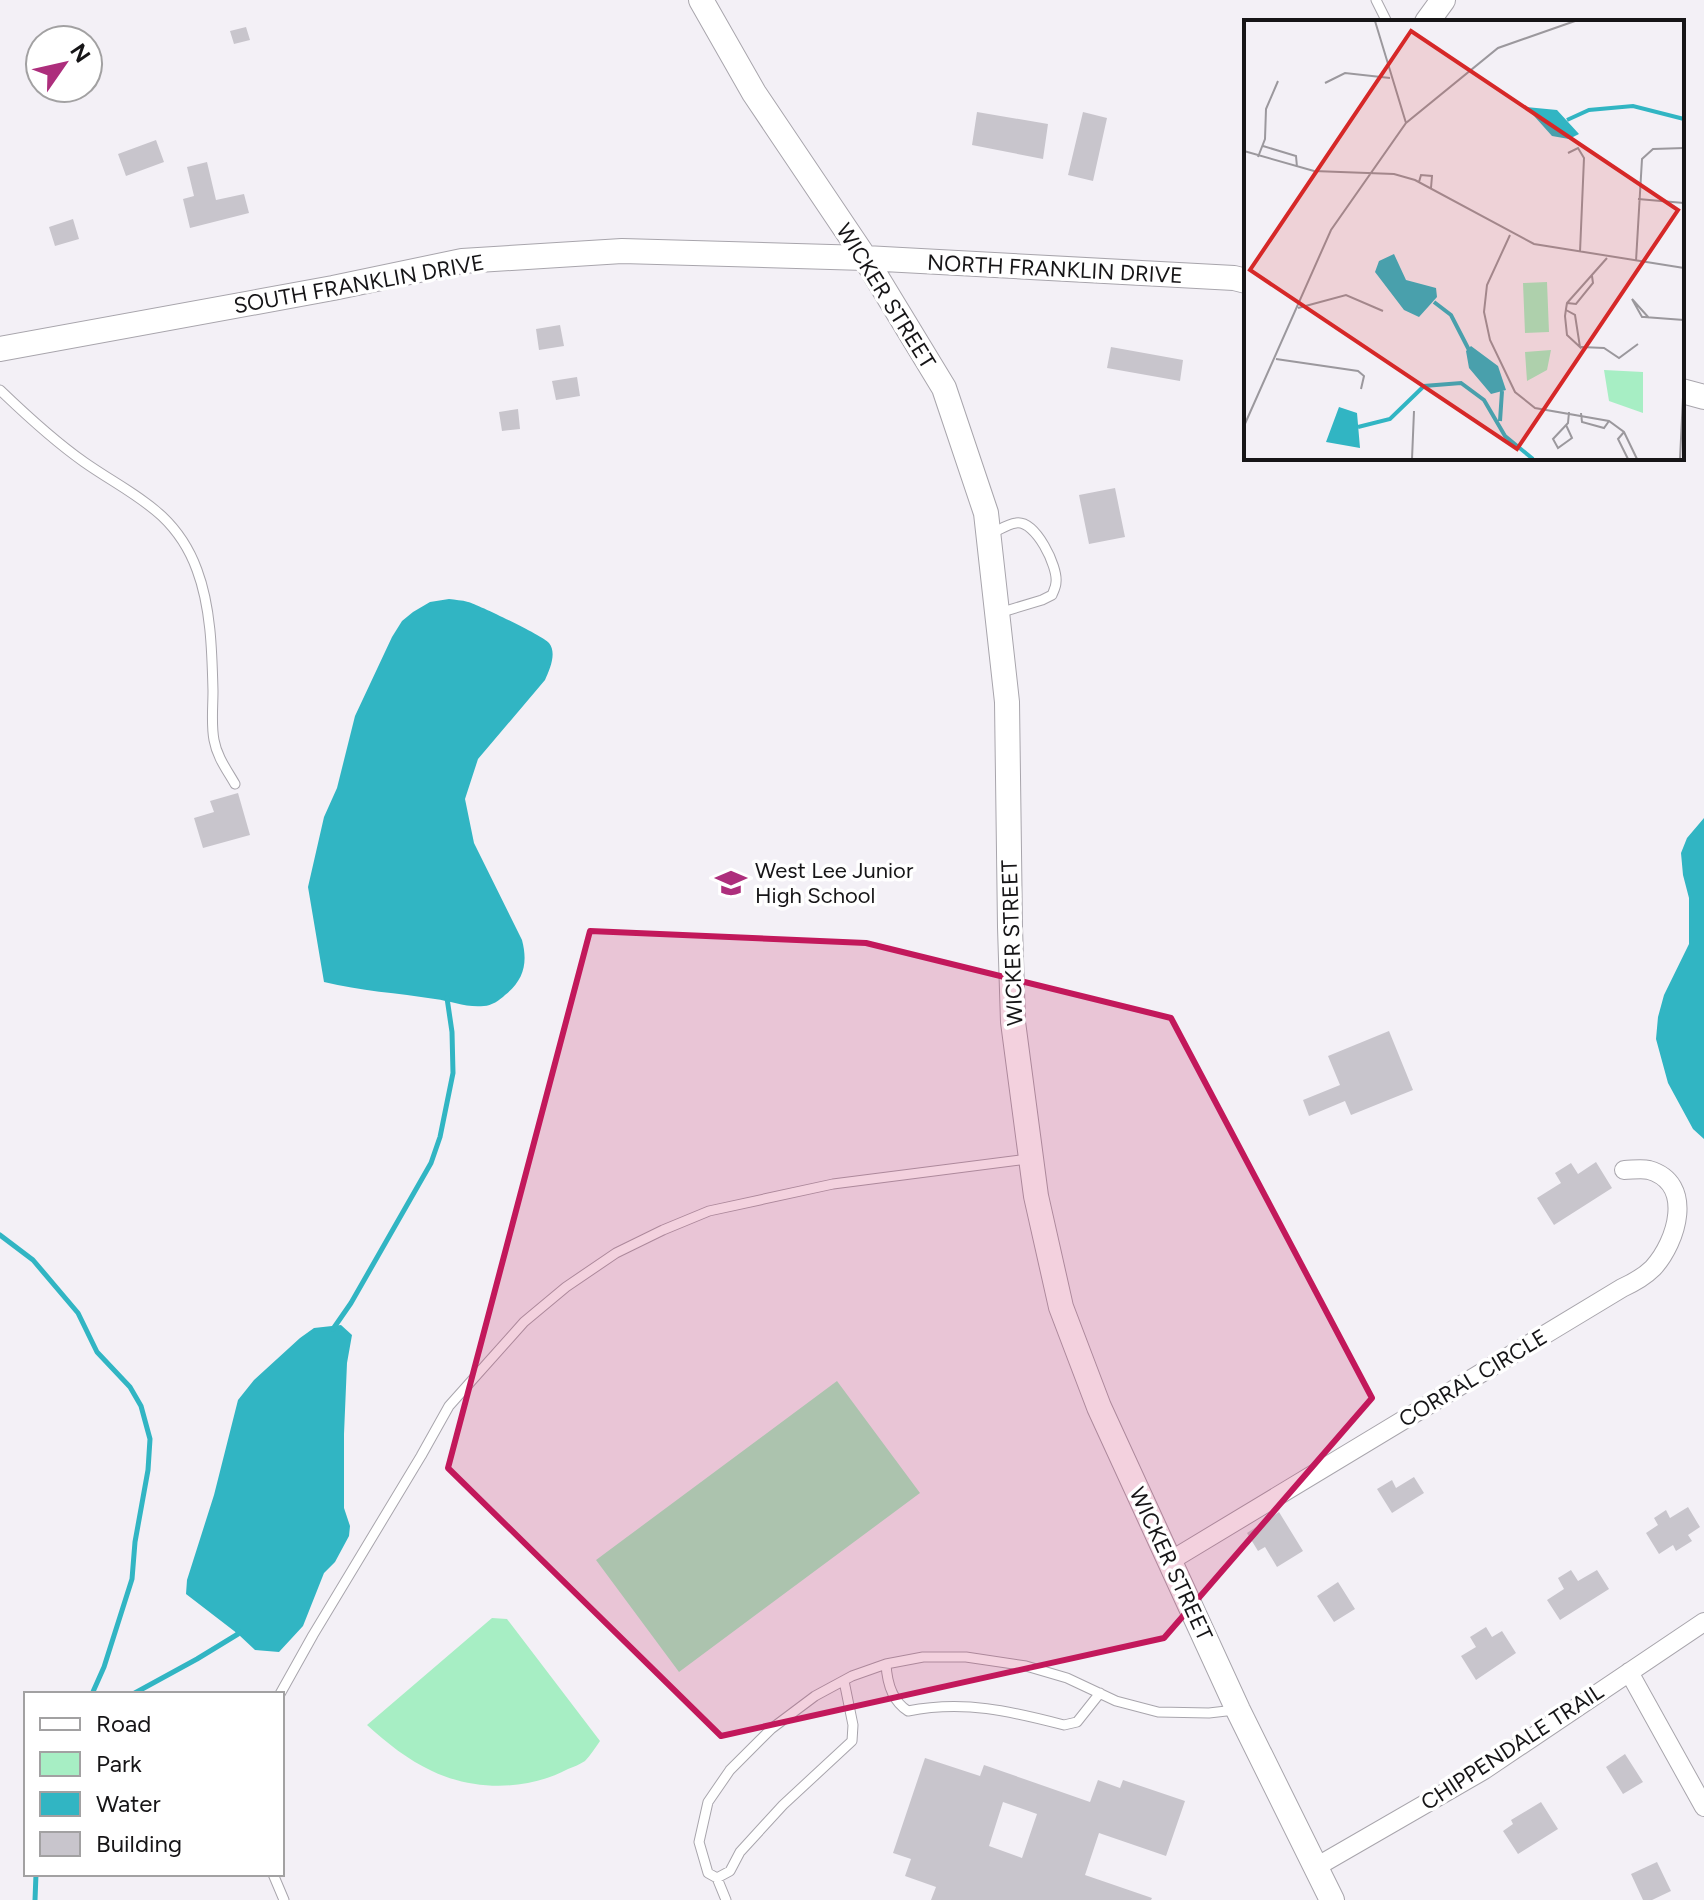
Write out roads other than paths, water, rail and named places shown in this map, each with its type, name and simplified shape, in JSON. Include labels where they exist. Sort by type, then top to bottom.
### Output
[{"type":"main road","name":"WICKER STREET","points":[[701,0],[754,93],[865,258],[944,388],[986,513],[1007,702],[1013,1022],[1036,1196],[1061,1307],[1099,1407],[1238,1710],[1332,1900]]},
{"type":"main road","points":[[1428,20],[1443,0]]},
{"type":"main road","name":"SOUTH FRANKLIN DRIVE","points":[[0,349],[462,261],[622,251],[865,258]]},
{"type":"main road","name":"NORTH FRANKLIN DRIVE","points":[[865,258],[1242,274]]},
{"type":"main road","points":[[1684,392],[1704,397]]},
{"type":"street","name":"CORRAL CIRCLE","points":[[1170,1561],[1652,1269],[1671,1240],[1679,1206],[1674,1189],[1662,1176],[1646,1169],[1624,1170]]},
{"type":"street","name":"CHIPPENDALE TRAIL","points":[[1316,1867],[1484,1770],[1704,1622]]},
{"type":"street","points":[[1629,1672],[1704,1807]]},
{"type":"lane","points":[[1376,0],[1386,20]]},
{"type":"lane","points":[[0,390],[55,440],[156,510],[189,551],[202,584],[208,619],[214,742],[235,784]]},
{"type":"lane","points":[[989,534],[1017,522],[1027,525],[1046,548],[1057,580],[1052,595],[997,614]]},
{"type":"lane","points":[[281,1692],[449,1406],[524,1322],[566,1287],[616,1253],[709,1211],[833,1184],[1031,1159]]},
{"type":"lane","points":[[726,1900],[717,1878],[708,1873],[699,1842],[708,1802],[730,1770],[771,1729],[815,1696],[886,1664],[923,1657],[966,1657],[1026,1666],[1067,1678],[1116,1701],[1158,1712],[1238,1710]]},
{"type":"lane","points":[[886,1664],[887,1681],[899,1705],[908,1711],[955,1705],[980,1707],[1064,1725],[1077,1722],[1100,1693]]},
{"type":"lane","points":[[717,1878],[730,1871],[740,1852],[783,1805],[852,1741],[853,1725],[844,1681]]},
{"type":"lane","points":[[274,1876],[284,1900]]},
{"type":"water","points":[[449,599],[468,602],[510,621],[544,639],[552,651],[545,680],[478,759],[465,799],[474,843],[522,940],[525,956],[517,983],[498,1001],[484,1006],[324,982],[308,887],[324,817],[337,788],[355,716],[392,637],[402,621],[413,612],[430,602]]},
{"type":"water","points":[[1704,818],[1704,1139],[1693,1129],[1668,1083],[1656,1039],[1664,995],[1689,944],[1689,898],[1681,853],[1687,838]]},
{"type":"water","points":[[341,1325],[352,1335],[347,1363],[344,1434],[344,1508],[350,1526],[349,1536],[335,1562],[324,1573],[303,1626],[279,1652],[255,1650],[186,1594],[187,1580],[214,1495],[238,1400],[254,1380],[300,1338],[314,1328]]},
{"type":"waterway","points":[[333,1329],[431,1163],[440,1137],[453,1073],[447,998]]},
{"type":"waterway","points":[[0,1235],[33,1260],[78,1313],[97,1352],[130,1387],[141,1406],[150,1439],[132,1579],[93,1692]]},
{"type":"waterway","points":[[137,1692],[197,1659],[238,1634],[238,1631]]},
{"type":"waterway","points":[[35,1900],[36,1876]]},
{"type":"place","name":"West Lee Junior High School","points":[[731,883]]}]
